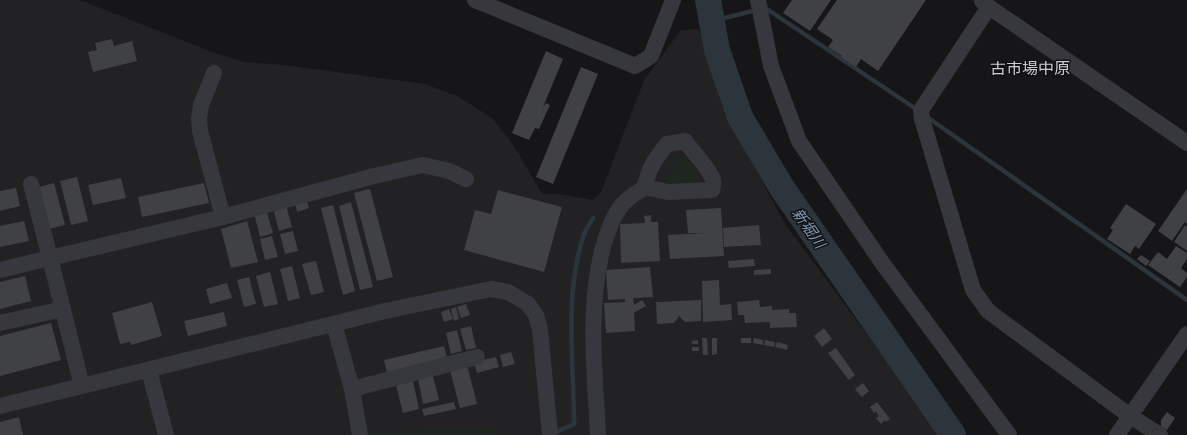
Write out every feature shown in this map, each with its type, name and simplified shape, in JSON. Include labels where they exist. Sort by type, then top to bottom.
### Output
[{"type":"street","points":[[475,0],[635,66],[651,56],[673,0]]},
{"type":"street","points":[[758,0],[771,66],[799,141],[883,264],[1010,435]]},
{"type":"street","points":[[1160,435],[1130,416],[988,311],[973,290],[922,119],[921,110],[984,2],[1187,143]]},
{"type":"street","points":[[214,74],[201,105],[199,119],[200,131],[223,217]]},
{"type":"street","points":[[0,270],[223,217],[374,176],[423,166],[448,170],[466,179]]},
{"type":"street","points":[[31,184],[82,386]]},
{"type":"street","points":[[598,435],[593,331],[594,295],[599,265],[608,230],[622,205],[645,187]]},
{"type":"street","points":[[0,406],[385,311],[491,289],[508,292],[528,304],[536,315],[540,329],[550,435]]},
{"type":"street","points":[[0,323],[63,309]]},
{"type":"street","points":[[334,324],[352,389],[360,435]]},
{"type":"street","points":[[1117,435],[1187,334]]},
{"type":"street","points":[[352,389],[477,357]]},
{"type":"street","points":[[149,370],[166,435]]},
{"type":"shaded area","points":[[0,0],[80,0],[215,53],[244,62],[284,65],[425,84],[459,97],[492,118],[514,146],[542,194],[559,194],[593,200],[601,192],[645,78],[681,30],[698,29],[704,39],[722,106],[785,224],[931,421],[947,435],[0,435]]},
{"type":"shaded area","points":[[686,156],[700,177],[697,182],[685,186],[669,185],[665,178],[674,168],[676,158]]},
{"type":"shaded area","points":[[496,426],[497,435],[369,435],[369,433]]},
{"type":"building","points":[[792,0],[831,0],[810,31],[783,13]]},
{"type":"building","points":[[837,0],[926,0],[878,71],[861,59],[856,67],[841,57],[842,56],[828,47],[833,40],[817,29]]},
{"type":"building","points":[[112,39],[114,46],[132,41],[137,61],[93,72],[88,52],[97,50],[95,43]]},
{"type":"building","points":[[546,51],[563,59],[543,107],[546,103],[550,105],[539,129],[535,128],[529,140],[512,133]]},
{"type":"building","points":[[581,67],[598,74],[553,184],[536,177]]},
{"type":"building","points":[[77,177],[88,221],[71,225],[60,181]]},
{"type":"building","points":[[121,178],[126,198],[93,205],[88,185]]},
{"type":"building","points":[[54,183],[65,225],[49,229],[39,187]]},
{"type":"building","points":[[204,183],[209,203],[142,217],[138,197]]},
{"type":"building","points":[[16,188],[20,206],[0,211],[0,191]]},
{"type":"building","points":[[370,189],[393,277],[377,281],[354,193]]},
{"type":"building","points":[[1187,189],[1187,224],[1185,222],[1172,241],[1158,231]]},
{"type":"building","points":[[498,190],[562,207],[544,272],[464,250],[475,210],[491,214]]},
{"type":"building","points":[[305,194],[309,208],[297,212],[294,198]]},
{"type":"building","points":[[285,201],[292,227],[279,231],[272,204]]},
{"type":"building","points":[[351,202],[373,287],[360,290],[339,206]]},
{"type":"building","points":[[1126,204],[1156,224],[1139,249],[1135,246],[1130,254],[1107,239],[1113,230],[1110,228]]},
{"type":"building","points":[[333,205],[355,291],[343,295],[321,208]]},
{"type":"building","points":[[265,206],[273,233],[260,237],[253,209]]},
{"type":"building","points":[[721,208],[724,256],[670,259],[668,235],[706,233],[688,233],[686,210]]},
{"type":"building","points":[[651,215],[651,222],[658,222],[660,261],[621,263],[620,224],[645,223],[644,216]]},
{"type":"building","points":[[24,221],[29,241],[0,247],[0,226]]},
{"type":"building","points":[[247,221],[258,262],[231,268],[221,229]]},
{"type":"building","points":[[759,225],[761,245],[724,247],[723,228]]},
{"type":"building","points":[[1185,225],[1187,227],[1187,251],[1174,242]]},
{"type":"building","points":[[293,231],[298,251],[285,254],[280,234]]},
{"type":"building","points":[[272,236],[278,257],[265,260],[260,239]]},
{"type":"building","points":[[1176,246],[1187,253],[1187,259],[1181,268],[1187,273],[1187,277],[1180,287],[1148,265],[1158,252],[1167,259]]},
{"type":"building","points":[[1141,255],[1150,261],[1146,266],[1137,259]]},
{"type":"building","points":[[754,259],[755,266],[729,268],[728,261]]},
{"type":"building","points":[[316,261],[324,292],[311,295],[302,264]]},
{"type":"building","points":[[292,266],[300,298],[288,301],[280,269]]},
{"type":"building","points":[[650,267],[653,297],[633,298],[634,305],[642,300],[646,306],[634,313],[635,331],[606,333],[604,303],[625,302],[625,299],[608,300],[606,270]]},
{"type":"building","points":[[771,269],[771,274],[754,275],[754,270]]},
{"type":"building","points":[[270,272],[278,304],[264,307],[256,276]]},
{"type":"building","points":[[25,276],[31,301],[0,309],[0,282]]},
{"type":"building","points":[[249,277],[256,304],[244,307],[237,280]]},
{"type":"building","points":[[719,280],[720,305],[731,304],[732,320],[703,322],[702,281]]},
{"type":"building","points":[[227,283],[232,298],[210,304],[206,289]]},
{"type":"building","points":[[701,300],[701,321],[685,322],[679,316],[674,323],[657,324],[656,302]]},
{"type":"building","points":[[759,300],[760,307],[772,306],[772,310],[789,309],[789,313],[796,313],[797,327],[770,328],[770,322],[745,323],[744,315],[738,315],[737,302]]},
{"type":"building","points":[[152,302],[162,336],[131,345],[130,342],[120,344],[112,313]]},
{"type":"building","points":[[466,304],[470,315],[461,318],[457,307]]},
{"type":"building","points":[[456,307],[459,319],[454,321],[451,309]]},
{"type":"building","points":[[449,309],[453,319],[444,322],[441,312]]},
{"type":"building","points":[[224,312],[227,326],[188,336],[184,321]]},
{"type":"building","points":[[51,323],[61,360],[0,376],[0,336]]},
{"type":"building","points":[[471,326],[476,348],[466,350],[460,329]]},
{"type":"building","points":[[824,328],[832,339],[822,347],[814,336]]},
{"type":"building","points":[[457,330],[462,351],[451,354],[446,333]]},
{"type":"building","points":[[702,338],[707,338],[708,355],[703,355]]},
{"type":"building","points":[[712,338],[717,338],[717,354],[712,355]]},
{"type":"building","points":[[741,338],[751,338],[751,343],[741,343]]},
{"type":"building","points":[[754,338],[763,340],[763,345],[753,343]]},
{"type":"building","points":[[698,340],[698,344],[692,344],[692,341]]},
{"type":"building","points":[[765,340],[775,342],[774,347],[764,345]]},
{"type":"building","points":[[777,342],[788,345],[787,350],[775,347]]},
{"type":"building","points":[[444,346],[447,358],[387,373],[384,360]]},
{"type":"building","points":[[692,347],[699,347],[699,351],[692,351]]},
{"type":"building","points":[[836,348],[855,375],[849,380],[828,353]]},
{"type":"building","points":[[511,352],[515,364],[503,367],[500,355]]},
{"type":"building","points":[[496,357],[499,367],[477,373],[474,362]]},
{"type":"building","points":[[467,365],[477,404],[460,408],[450,370]]},
{"type":"building","points":[[433,376],[439,400],[423,404],[418,379]]},
{"type":"building","points":[[413,381],[419,409],[403,413],[396,385]]},
{"type":"building","points":[[863,383],[869,391],[862,397],[855,389]]},
{"type":"building","points":[[454,402],[456,409],[424,416],[422,409]]},
{"type":"building","points":[[877,402],[890,419],[886,422],[885,420],[881,424],[876,418],[879,416],[876,412],[874,413],[870,407]]},
{"type":"building","points":[[1167,412],[1175,418],[1167,430],[1161,426],[1161,420]]},
{"type":"building","points":[[19,417],[23,435],[0,435],[0,422]]},
{"type":"waterway","name":"新堀川","points":[[708,0],[717,50],[740,117],[782,188],[953,435]]},
{"type":"waterway","points":[[764,7],[919,111]]},
{"type":"waterway","points":[[712,21],[757,10]]},
{"type":"waterway","points":[[927,117],[1187,300]]},
{"type":"waterway","points":[[552,434],[574,424],[571,330],[574,283],[577,260],[583,237],[593,218]]},
{"type":"district","name":"古市場中原","points":[[1030,68]]}]
